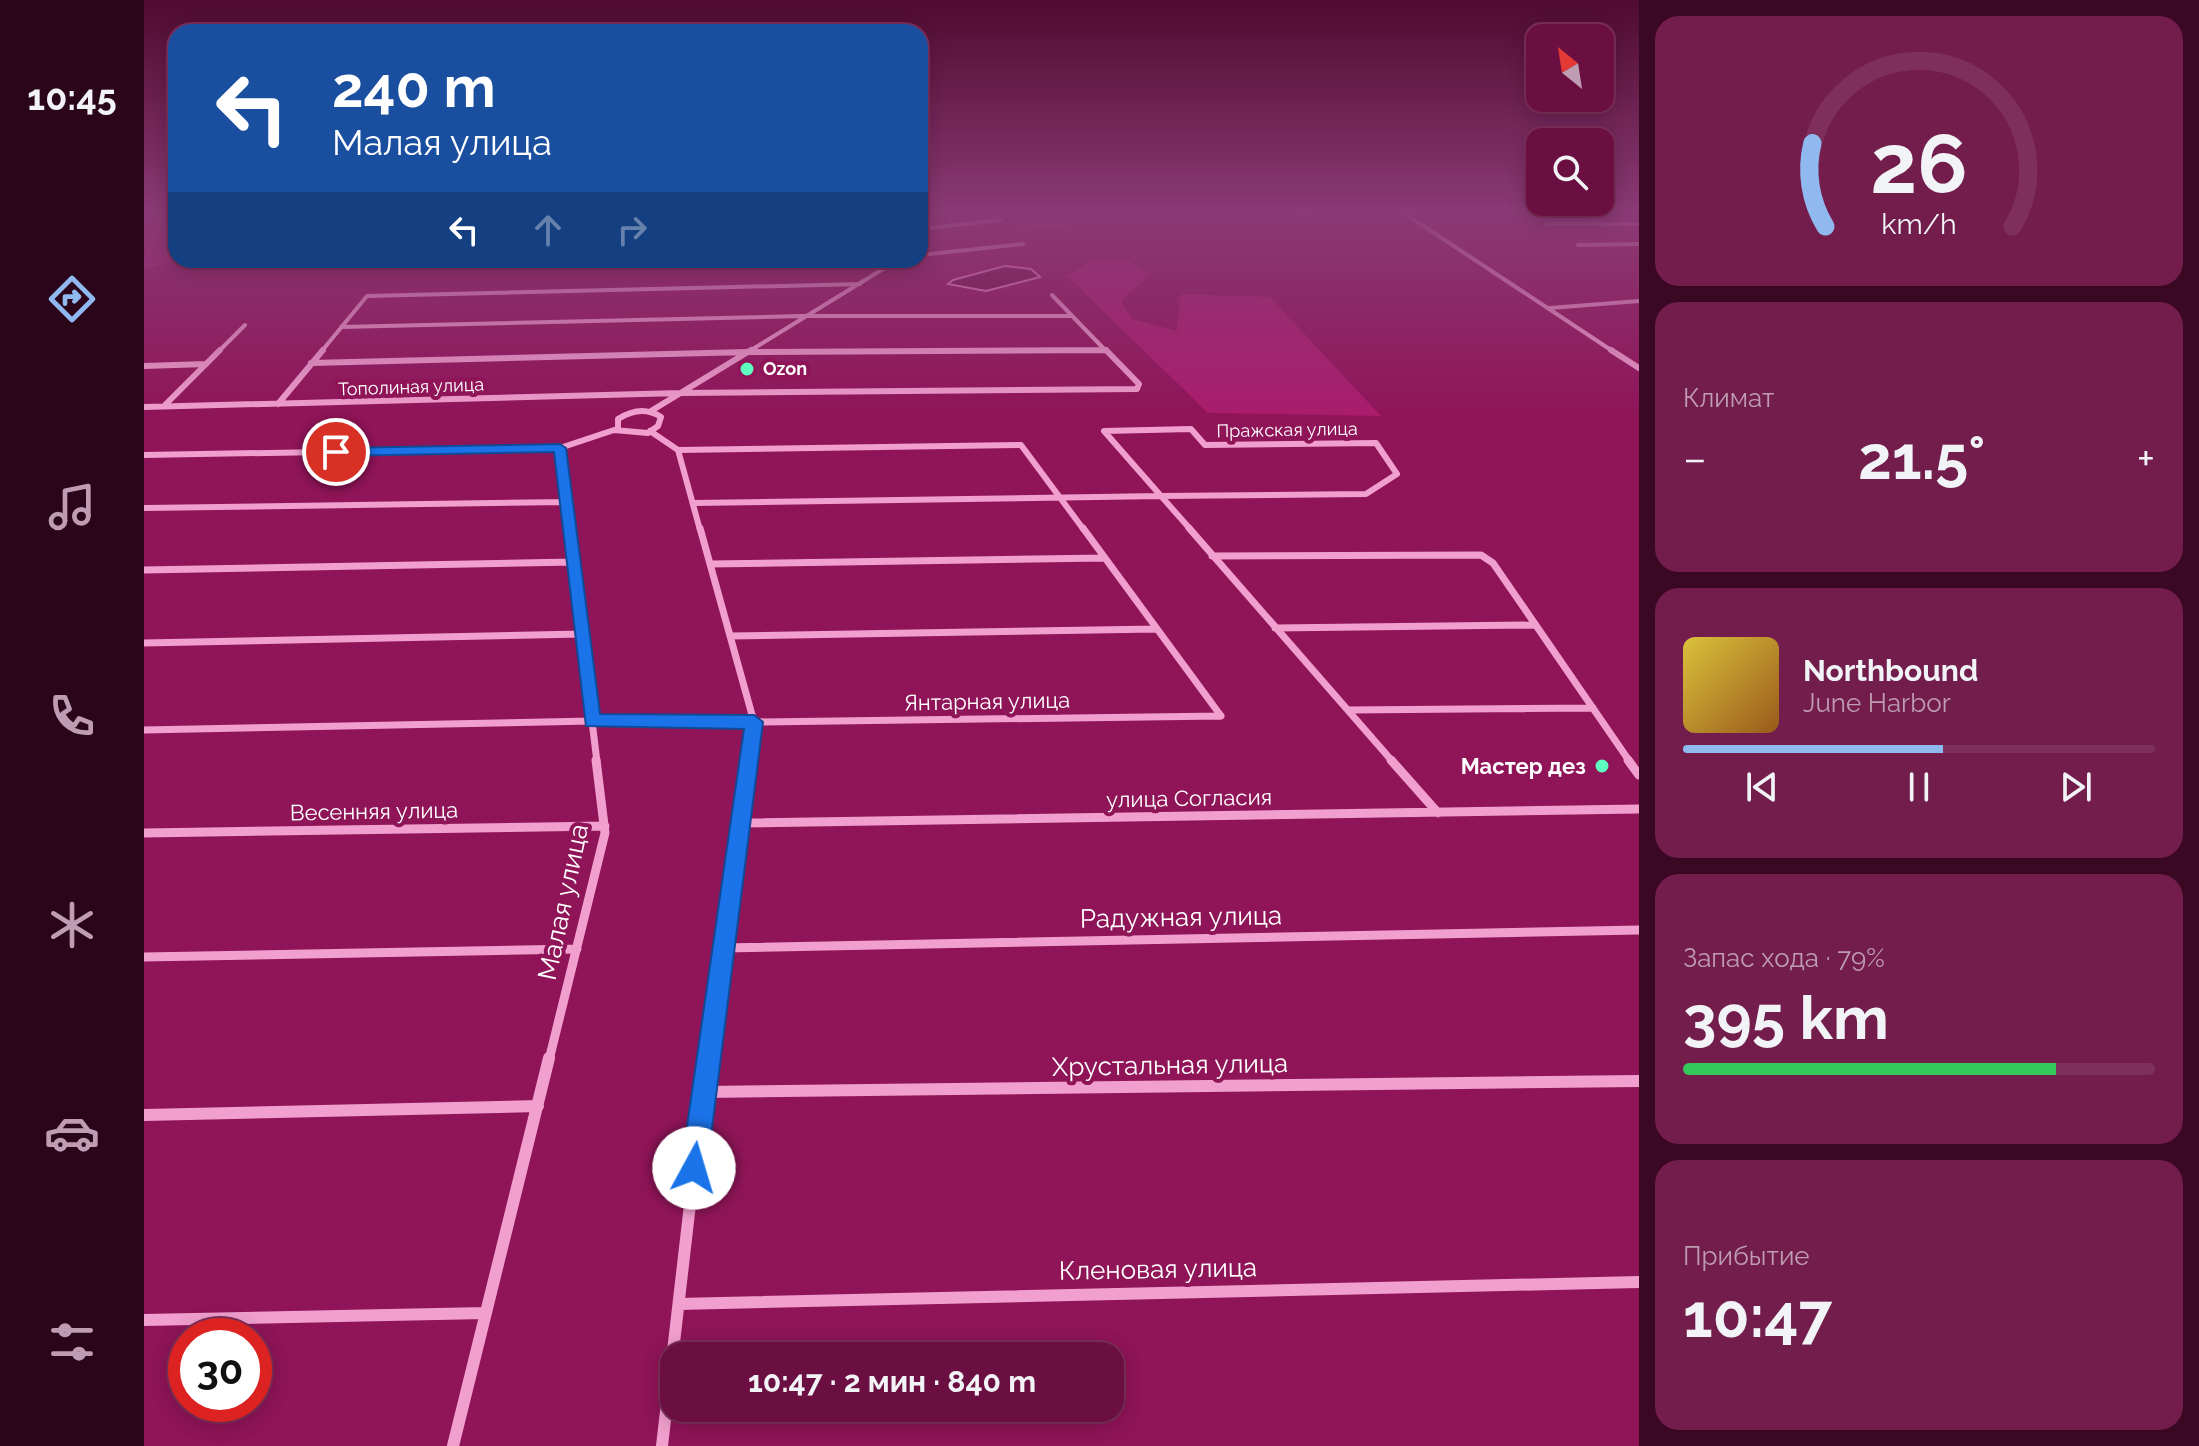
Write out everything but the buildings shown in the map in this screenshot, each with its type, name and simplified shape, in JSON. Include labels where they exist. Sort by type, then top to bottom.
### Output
[{"type":"street","points":[[618,429],[616,424],[624,415],[651,411],[865,280]]},
{"type":"street","points":[[1507,280],[1639,368]]},
{"type":"street","points":[[278,404],[367,296],[860,284]]},
{"type":"street","points":[[1052,295],[1106,350]]},
{"type":"street","points":[[1549,308],[1639,301]]},
{"type":"street","points":[[341,327],[806,317],[1071,316]]},
{"type":"street","points":[[164,407],[245,325]]},
{"type":"street","points":[[311,363],[747,352],[1106,350]]},
{"type":"street","name":"Тополиная улица","points":[[144,407],[680,393],[1137,389],[1139,384],[1106,350]]},
{"type":"street","points":[[144,366],[206,364]]},
{"type":"street","points":[[144,455],[560,448],[618,429],[631,434],[650,431],[661,422],[661,417],[651,411]]},
{"type":"street","name":"Пражская улица","points":[[693,503],[1108,496],[1159,496],[1366,494],[1397,474],[1376,443],[1205,445],[1191,429],[1104,431],[1159,496],[1438,813]]},
{"type":"street","points":[[650,431],[678,450],[1021,445],[1157,629]]},
{"type":"street","name":"Малая улица","points":[[453,1446],[605,833],[560,448]]},
{"type":"street","points":[[662,1446],[702,1092],[754,722],[678,450]]},
{"type":"street","points":[[144,508],[566,502]]},
{"type":"street","points":[[1212,556],[1481,555],[1493,563],[1639,775]]},
{"type":"street","points":[[710,564],[1104,558]]},
{"type":"street","points":[[144,570],[573,562]]},
{"type":"street","points":[[1275,628],[1535,625]]},
{"type":"street","points":[[730,636],[1157,629]]},
{"type":"street","name":"Янтарная улица","points":[[754,722],[1221,716],[1157,629]]},
{"type":"street","points":[[144,643],[582,634]]},
{"type":"street","points":[[1348,710],[1593,708]]},
{"type":"street","points":[[144,730],[592,721],[754,722]]},
{"type":"street","name":"улица Согласия","points":[[740,823],[1639,809]]},
{"type":"street","name":"Весенняя улица","points":[[144,833],[605,826]]},
{"type":"street","name":"Радужная улица","points":[[723,948],[1639,930]]},
{"type":"street","points":[[144,957],[577,949]]},
{"type":"street","name":"Хрустальная улица","points":[[702,1092],[1638,1083]]},
{"type":"street","points":[[144,1115],[538,1106]]},
{"type":"street","name":"Кленовая улица","points":[[679,1304],[1639,1282]]},
{"type":"street","points":[[144,1320],[486,1313]]},
{"type":"shaded area","points":[[952,280],[1027,280],[986,291],[948,284]]},
{"type":"shaded area","points":[[1072,280],[1143,280],[1121,301],[1132,319],[1177,331],[1180,294],[1270,297],[1381,416],[1208,413]]},
{"type":"place","name":"Ozon","points":[[747,369]]},
{"type":"place","name":"Мастер дез","points":[[1602,766]]},
{"type":"route","points":[[336,452],[560,448],[592,721],[754,722],[694,1168]]}]
